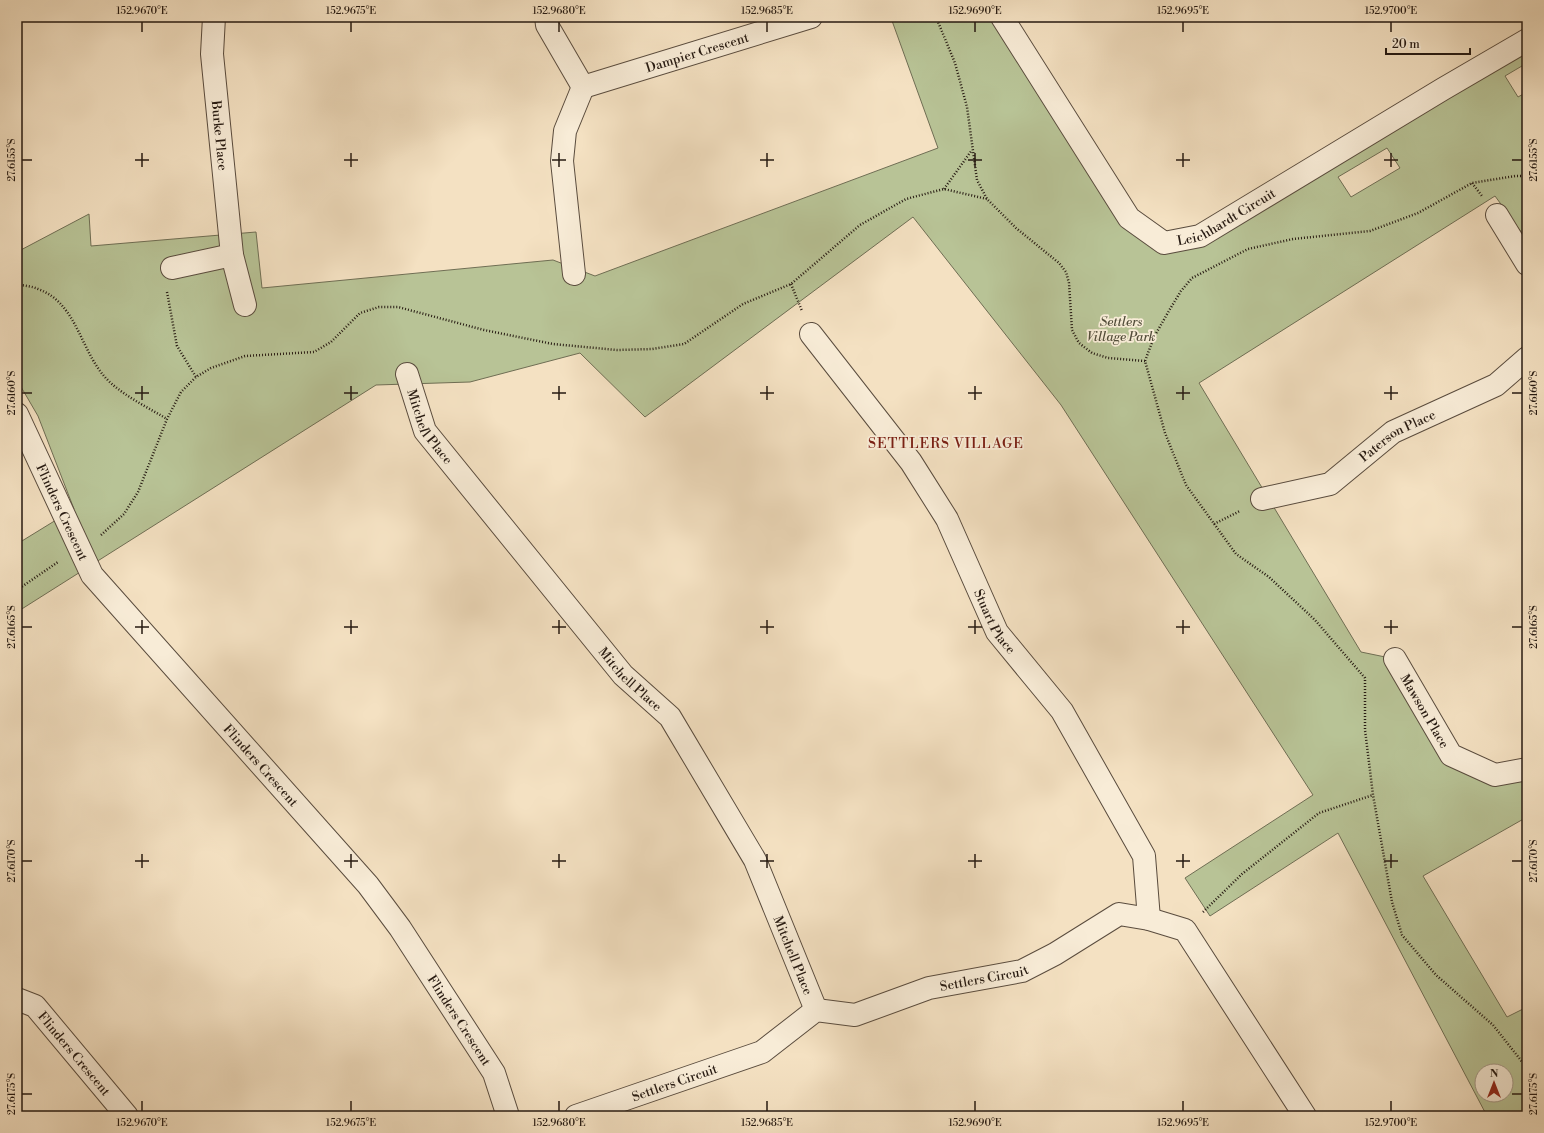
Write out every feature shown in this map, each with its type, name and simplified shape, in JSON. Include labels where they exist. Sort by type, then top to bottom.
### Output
[{"type":"street","name":"Burke Place","points":[[214,17],[212,54],[232,255],[245,305]]},
{"type":"street","points":[[546,17],[547,25],[583,87],[564,131],[562,161],[574,274]]},
{"type":"street","name":"Dampier Crescent","points":[[583,87],[811,17]]},
{"type":"street","name":"Leichhardt Circuit","points":[[1002,17],[1129,218],[1164,243],[1200,236],[1527,40]]},
{"type":"street","points":[[1497,215],[1527,264]]},
{"type":"street","points":[[172,268],[232,255]]},
{"type":"street","name":"Stuart Place","points":[[811,334],[911,462],[947,519],[997,632],[1062,711],[1144,856],[1149,919]]},
{"type":"street","name":"Paterson Place","points":[[1262,500],[1330,484],[1393,432],[1496,385],[1527,358]]},
{"type":"street","name":"Mitchell Place","points":[[407,374],[425,431],[623,675],[670,717],[755,860],[816,1010]]},
{"type":"street","name":"Flinders Crescent","points":[[17,414],[92,575],[368,886],[396,922],[494,1073],[508,1116]]},
{"type":"street","name":"Mawson Place","points":[[1395,659],[1451,755],[1495,775],[1527,769]]},
{"type":"street","name":"Settlers Circuit","points":[[576,1116],[762,1052],[816,1010],[855,1015],[929,988],[1022,970],[1055,954],[1119,914],[1149,919],[1185,930]]},
{"type":"street","points":[[1185,930],[1305,1116]]},
{"type":"street","name":"Flinders Crescent","points":[[17,999],[35,1006],[127,1116]]},
{"type":"path","points":[[936,17],[955,62],[967,107],[977,180],[987,199],[1016,228],[1059,264],[1066,272],[1069,283],[1072,330],[1079,343],[1092,353],[1108,358],[1145,361]]},
{"type":"path","points":[[944,189],[972,149]]},
{"type":"path","points":[[1527,176],[1515,176],[1472,183],[1418,213],[1370,231],[1293,239],[1248,249],[1192,278],[1181,291],[1154,337],[1145,361],[1165,433],[1186,485],[1236,554],[1269,577],[1309,615],[1365,678],[1365,730],[1373,795],[1392,902],[1402,936],[1436,975],[1493,1025],[1527,1068]]},
{"type":"path","points":[[17,590],[104,533],[124,514],[138,492],[166,419],[181,392],[196,378],[211,368],[245,356],[314,352],[331,342],[360,314],[379,307],[398,307],[484,330],[553,344],[617,350],[652,350],[684,344],[743,304],[790,284],[860,225],[906,198],[944,189],[987,199]]},
{"type":"path","points":[[172,268],[165,279],[172,325],[177,346],[196,378]]},
{"type":"path","points":[[17,284],[39,289],[62,304],[78,328],[84,347],[94,364],[112,384],[166,419]]},
{"type":"path","points":[[1185,930],[1242,874],[1319,813],[1373,795]]},
{"type":"green space","name":"Settlers Village Park","points":[[1002,17],[1129,218],[1164,243],[1200,236],[1527,40],[1527,63],[1505,76],[1518,97],[1527,92],[1527,240],[1495,196],[1199,383],[1361,652],[1395,659],[1451,755],[1495,775],[1527,769],[1527,817],[1423,876],[1507,1017],[1527,1007],[1527,1116],[1487,1116],[1480,1103],[1514,1103],[1514,1063],[1474,1063],[1474,1091],[1338,833],[1210,916],[1185,878],[1313,795],[1061,405],[913,217],[645,417],[580,353],[470,382],[376,385],[17,612],[17,544],[74,509],[38,416],[17,380],[17,252],[89,214],[91,246],[256,232],[262,288],[553,260],[595,276],[938,148],[891,18]],"holes":[[[1387,148],[1400,168],[1351,197],[1338,177]]]},
{"type":"district","name":"SETTLERS VILLAGE","points":[[946,443]]}]
